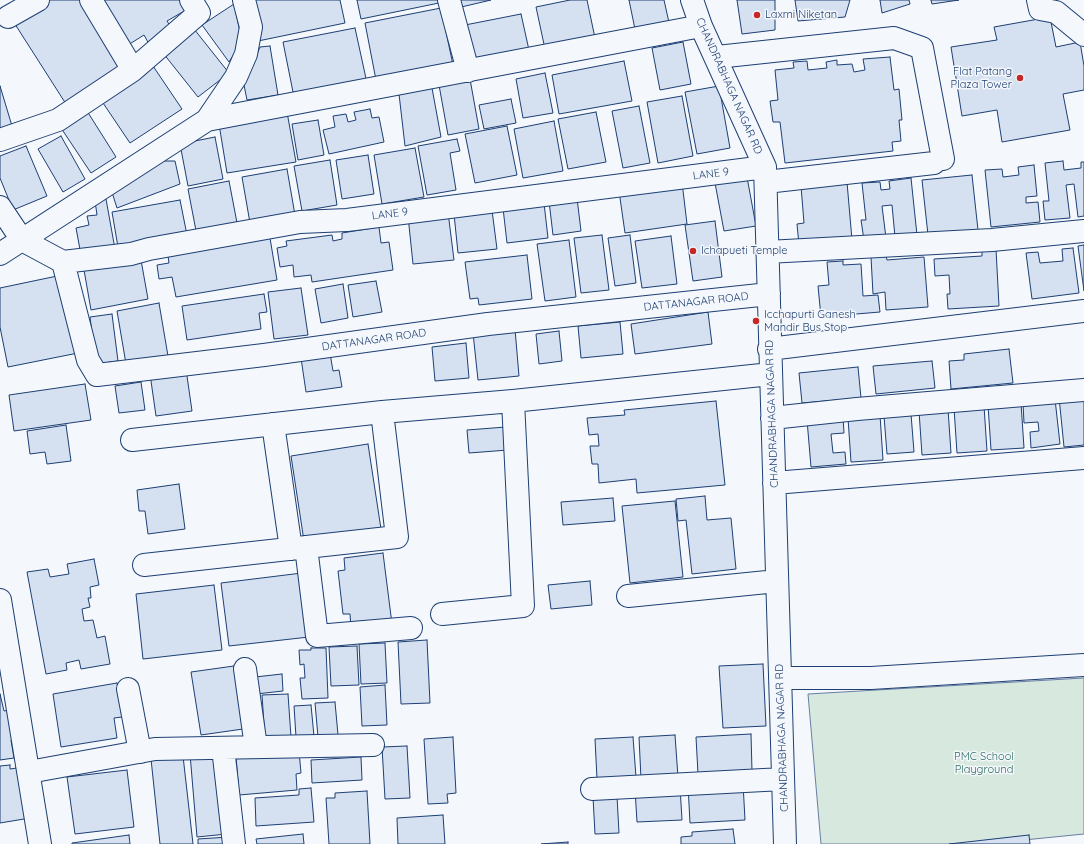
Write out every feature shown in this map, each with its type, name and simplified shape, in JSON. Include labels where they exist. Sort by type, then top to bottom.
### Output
[{"type":"street","points":[[8,17],[38,0]]},
{"type":"street","points":[[91,0],[133,70]]},
{"type":"street","points":[[0,140],[58,120],[133,70],[199,13],[191,0]]},
{"type":"street","points":[[207,120],[236,77],[246,54],[251,27],[244,0]]},
{"type":"street","points":[[448,0],[468,71]]},
{"type":"street","name":"CHANDRABHAGA NAGAR RD","points":[[692,0],[701,26],[717,57],[765,174],[769,294],[769,350],[771,374],[785,844]]},
{"type":"street","points":[[1038,0],[1040,8],[1056,12],[1084,35]]},
{"type":"street","points":[[0,254],[207,120],[701,26]]},
{"type":"street","name":"LANE 9","points":[[63,262],[131,254],[149,249],[300,222],[347,220],[765,174],[939,161],[922,48],[894,38],[717,57]]},
{"type":"street","points":[[0,207],[22,240],[63,262]]},
{"type":"street","points":[[767,252],[992,240],[1084,231]]},
{"type":"street","name":"DATTANAGAR ROAD","points":[[63,262],[88,360],[98,375],[264,355],[488,324],[769,294]]},
{"type":"street","points":[[769,350],[1084,311]]},
{"type":"street","points":[[132,440],[382,412],[513,402],[771,374]]},
{"type":"street","points":[[772,418],[857,409],[960,402],[1084,390]]},
{"type":"street","points":[[442,614],[523,606],[513,402]]},
{"type":"street","points":[[144,565],[397,537],[382,412]]},
{"type":"street","points":[[273,424],[317,636],[411,628]]},
{"type":"street","points":[[774,483],[1084,458]]},
{"type":"street","points":[[628,596],[777,581]]},
{"type":"street","points":[[0,600],[6,671],[30,772],[40,844]]},
{"type":"street","points":[[780,678],[871,678],[1084,665]]},
{"type":"street","points":[[245,669],[256,747]]},
{"type":"street","points":[[128,689],[140,752]]},
{"type":"street","points":[[30,772],[155,749],[373,745]]},
{"type":"street","points":[[223,748],[234,844]]},
{"type":"street","points":[[592,789],[783,779]]},
{"type":"green space","name":"PMC School Playground","points":[[1084,678],[1084,834],[984,844],[821,844],[808,694]]},
{"type":"building","points":[[47,0],[81,0],[124,67],[66,104],[13,21]]},
{"type":"building","points":[[99,0],[180,0],[186,10],[167,21],[172,29],[149,44],[144,35],[128,45]]},
{"type":"building","points":[[250,0],[340,0],[345,23],[258,41]]},
{"type":"building","points":[[357,0],[438,0],[439,3],[361,19]]},
{"type":"building","points":[[456,0],[491,0],[457,8]]},
{"type":"building","points":[[570,0],[587,0],[595,38],[545,49],[536,7]]},
{"type":"building","points":[[629,0],[664,0],[670,27],[636,34]]},
{"type":"building","name":"Laxmi Niketan","points":[[737,0],[775,0],[775,30],[742,34]]},
{"type":"building","name":"Laxmi Niketan","points":[[795,0],[850,0],[845,17],[798,21]]},
{"type":"building","points":[[880,0],[909,0],[910,4],[882,13]]},
{"type":"building","points":[[931,0],[959,0],[932,4]]},
{"type":"building","points":[[234,4],[242,41],[229,62],[202,25]]},
{"type":"building","points":[[441,8],[453,65],[376,80],[365,23]]},
{"type":"building","points":[[521,14],[529,50],[472,61],[465,25]]},
{"type":"building","name":"Flat Patang Plaza Tower","points":[[1050,17],[1056,47],[1080,42],[1084,66],[1084,90],[1063,94],[1070,130],[1002,142],[997,110],[962,116],[951,47],[997,40],[994,27]]},
{"type":"building","points":[[355,28],[367,83],[294,97],[283,42]]},
{"type":"building","points":[[194,29],[229,73],[198,97],[163,53]]},
{"type":"building","points":[[683,42],[691,84],[660,90],[652,48]]},
{"type":"building","points":[[270,46],[278,95],[247,100],[244,85],[260,47]]},
{"type":"building","points":[[890,57],[894,90],[899,89],[902,120],[899,120],[901,141],[892,142],[893,151],[785,163],[780,122],[773,122],[770,101],[778,100],[775,70],[794,68],[793,62],[807,61],[808,70],[827,68],[826,62],[837,60],[837,65],[852,64],[854,72],[865,70],[863,59]]},
{"type":"building","points":[[624,61],[632,101],[559,114],[552,75]]},
{"type":"building","points":[[153,66],[182,109],[130,143],[101,100]]},
{"type":"building","points":[[545,73],[553,113],[523,118],[516,79]]},
{"type":"building","points":[[470,79],[479,129],[448,135],[439,85]]},
{"type":"building","points":[[0,86],[12,126],[0,129]]},
{"type":"building","points":[[719,86],[730,148],[697,154],[685,92]]},
{"type":"building","points":[[432,88],[441,137],[405,146],[399,94]]},
{"type":"building","points":[[682,96],[693,156],[658,163],[647,102]]},
{"type":"building","points":[[511,99],[516,123],[484,129],[479,105]]},
{"type":"building","points":[[639,106],[650,163],[623,168],[612,111]]},
{"type":"building","points":[[370,109],[372,118],[379,117],[384,142],[329,154],[323,130],[335,127],[333,116],[346,114],[348,122],[356,120],[354,112]]},
{"type":"building","points":[[87,111],[116,157],[91,173],[61,128]]},
{"type":"building","points":[[287,112],[296,162],[227,173],[219,124]]},
{"type":"building","points":[[596,112],[606,162],[568,169],[558,119]]},
{"type":"building","points":[[318,120],[324,155],[298,160],[292,124]]},
{"type":"building","points":[[554,121],[563,171],[523,178],[514,129]]},
{"type":"building","points":[[507,126],[517,175],[475,183],[465,134]]},
{"type":"building","points":[[61,136],[85,179],[63,192],[38,149]]},
{"type":"building","points":[[215,137],[223,179],[188,186],[180,144]]},
{"type":"building","points":[[457,139],[460,151],[450,153],[456,190],[427,195],[418,146]]},
{"type":"building","points":[[26,146],[47,196],[13,210],[0,178],[0,156]]},
{"type":"building","points":[[415,148],[424,197],[382,204],[374,155]]},
{"type":"building","points":[[368,155],[374,194],[342,199],[336,160]]},
{"type":"building","points":[[330,160],[337,205],[302,211],[294,166]]},
{"type":"building","points":[[159,161],[175,161],[180,184],[117,208],[109,183],[149,171]]},
{"type":"building","points":[[1063,161],[1064,170],[1081,168],[1081,162],[1084,162],[1084,216],[1078,217],[1074,184],[1066,185],[1070,218],[1045,220],[1043,201],[1049,201],[1045,163]]},
{"type":"building","points":[[1034,165],[1037,196],[1026,197],[1026,203],[1038,202],[1040,222],[991,227],[985,170],[1002,169],[1003,177],[1019,175],[1018,167]]},
{"type":"building","points":[[287,169],[295,215],[250,223],[242,177]]},
{"type":"building","points":[[972,175],[978,230],[928,235],[922,180]]},
{"type":"building","points":[[747,177],[756,226],[724,231],[715,183]]},
{"type":"building","points":[[911,178],[917,235],[895,237],[892,205],[882,206],[886,238],[864,240],[861,220],[866,220],[862,183],[880,182],[881,190],[890,189],[889,181]]},
{"type":"building","points":[[229,181],[238,228],[197,236],[188,189]]},
{"type":"building","points":[[682,182],[687,224],[625,233],[619,191]]},
{"type":"building","points":[[847,182],[852,240],[799,245],[797,224],[804,223],[801,186]]},
{"type":"building","points":[[577,198],[581,231],[553,235],[549,201]]},
{"type":"building","points":[[106,199],[115,249],[81,255],[76,228],[89,225],[87,216],[97,215],[95,201]]},
{"type":"building","points":[[180,200],[188,240],[119,253],[112,212]]},
{"type":"building","points":[[544,203],[548,238],[507,243],[503,208]]},
{"type":"building","points":[[492,210],[497,249],[458,253],[454,214]]},
{"type":"building","points":[[448,212],[454,260],[413,264],[408,216]]},
{"type":"building","points":[[715,221],[722,277],[693,281],[685,225]]},
{"type":"building","points":[[379,227],[381,243],[389,242],[393,270],[312,282],[311,275],[294,277],[293,265],[280,267],[277,248],[287,246],[286,241],[332,235],[333,241],[342,239],[342,233]]},
{"type":"building","points":[[269,232],[277,280],[176,297],[172,277],[159,279],[157,265],[169,263],[167,249]]},
{"type":"building","points":[[602,235],[609,290],[581,293],[574,238]]},
{"type":"building","points":[[630,235],[636,283],[615,286],[608,238]]},
{"type":"building","points":[[671,236],[677,284],[642,288],[635,241]]},
{"type":"building","points":[[569,240],[576,297],[545,301],[537,244]]},
{"type":"building","points":[[1084,245],[1084,291],[1078,246]]},
{"type":"building","points":[[1073,248],[1079,293],[1032,299],[1026,253],[1038,252],[1040,263],[1063,261],[1062,249]]},
{"type":"building","points":[[982,249],[996,249],[999,306],[948,309],[947,294],[950,294],[949,275],[935,276],[934,259],[982,256]]},
{"type":"building","points":[[527,255],[532,299],[479,305],[478,298],[470,299],[465,262]]},
{"type":"building","points":[[886,256],[887,260],[924,257],[928,307],[886,310],[885,292],[873,294],[871,257]]},
{"type":"building","points":[[141,260],[148,299],[91,310],[84,270]]},
{"type":"building","points":[[843,261],[843,265],[861,264],[863,296],[878,295],[880,312],[821,317],[818,286],[829,285],[827,262]]},
{"type":"building","points":[[62,275],[78,353],[8,367],[0,327],[0,288]]},
{"type":"building","points":[[376,281],[382,312],[353,317],[348,285]]},
{"type":"building","points":[[343,284],[348,318],[321,323],[315,289]]},
{"type":"building","points":[[301,288],[308,335],[274,339],[268,292]]},
{"type":"building","points":[[264,294],[267,312],[259,313],[261,329],[187,340],[182,306]]},
{"type":"building","points":[[159,303],[168,356],[126,364],[117,311]]},
{"type":"building","points":[[708,312],[712,344],[635,354],[631,324]]},
{"type":"building","points":[[112,314],[118,361],[96,364],[90,317]]},
{"type":"building","points":[[620,322],[623,354],[581,358],[578,326]]},
{"type":"building","points":[[515,329],[519,376],[478,380],[473,333]]},
{"type":"building","points":[[559,331],[562,361],[539,364],[536,334]]},
{"type":"building","points":[[466,343],[469,378],[435,381],[432,347]]},
{"type":"building","points":[[1009,349],[1013,383],[951,389],[949,361],[964,360],[964,354]]},
{"type":"building","points":[[330,353],[333,371],[339,370],[342,387],[306,392],[301,358]]},
{"type":"building","points":[[932,361],[935,388],[876,394],[873,366]]},
{"type":"building","points":[[858,367],[861,398],[802,403],[799,373]]},
{"type":"building","points":[[186,369],[192,411],[156,416],[150,374]]},
{"type":"building","points":[[141,382],[145,410],[119,413],[115,386]]},
{"type":"building","points":[[85,384],[91,420],[14,431],[9,395]]},
{"type":"building","points":[[1084,395],[1084,445],[1064,447],[1059,397]]},
{"type":"building","points":[[1055,399],[1060,444],[1031,448],[1030,432],[1039,431],[1038,422],[1024,423],[1023,403]]},
{"type":"building","points":[[716,401],[725,485],[637,493],[636,479],[599,483],[598,464],[592,464],[590,446],[599,446],[598,434],[589,435],[587,418],[625,415],[624,410]]},
{"type":"building","points":[[1021,403],[1024,448],[991,450],[988,405]]},
{"type":"building","points":[[984,406],[987,451],[957,453],[954,408]]},
{"type":"building","points":[[948,409],[951,453],[922,455],[919,411]]},
{"type":"building","points":[[911,414],[914,452],[887,454],[884,416]]},
{"type":"building","points":[[880,415],[883,460],[851,462],[848,418]]},
{"type":"building","points":[[843,417],[844,433],[831,434],[833,453],[845,452],[846,464],[811,467],[807,420]]},
{"type":"building","points":[[66,425],[71,461],[47,464],[45,452],[30,454],[27,431]]},
{"type":"building","points":[[506,427],[508,450],[469,453],[467,430]]},
{"type":"building","points":[[368,444],[381,529],[304,541],[291,456]]},
{"type":"building","points":[[179,484],[185,529],[148,534],[145,511],[139,511],[137,490]]},
{"type":"building","points":[[705,496],[707,520],[731,518],[736,569],[692,574],[686,520],[678,521],[676,499]]},
{"type":"building","points":[[613,498],[615,521],[563,525],[561,502]]},
{"type":"building","points":[[675,501],[683,577],[630,583],[622,506]]},
{"type":"building","points":[[383,553],[392,624],[351,628],[350,614],[343,614],[338,571],[345,570],[344,558]]},
{"type":"building","points":[[94,559],[99,585],[90,587],[91,598],[88,598],[90,607],[82,609],[84,621],[93,620],[97,638],[105,636],[110,664],[81,669],[79,660],[66,663],[67,670],[46,674],[27,572],[48,569],[50,577],[69,574],[67,564]]},
{"type":"building","points":[[302,573],[309,637],[229,646],[221,583]]},
{"type":"building","points":[[590,581],[592,605],[551,609],[548,585]]},
{"type":"building","points":[[214,585],[222,650],[143,659],[136,594]]},
{"type":"building","points":[[427,640],[430,703],[401,704],[398,642]]},
{"type":"building","points":[[385,643],[387,683],[361,684],[359,644]]},
{"type":"building","points":[[357,646],[359,685],[331,686],[329,647]]},
{"type":"building","points":[[311,648],[326,648],[328,698],[302,699],[300,678],[305,678],[304,664],[300,665],[299,650],[311,650]]},
{"type":"building","points":[[763,664],[766,726],[723,728],[719,666]]},
{"type":"building","points":[[234,666],[243,729],[201,735],[191,672]]},
{"type":"building","points":[[282,674],[283,691],[256,694],[255,677]]},
{"type":"building","points":[[117,683],[122,717],[114,718],[117,738],[61,747],[53,694]]},
{"type":"building","points":[[385,685],[387,725],[362,726],[360,687]]},
{"type":"building","points":[[0,694],[4,711],[14,709],[18,739],[11,740],[14,758],[0,760]]},
{"type":"building","points":[[288,694],[291,737],[265,739],[262,695]]},
{"type":"building","points":[[335,702],[338,735],[318,737],[315,703]]},
{"type":"building","points":[[311,705],[314,736],[296,737],[294,706]]},
{"type":"building","points":[[751,734],[752,771],[698,774],[696,737]]},
{"type":"building","points":[[675,735],[678,777],[641,779],[639,737]]},
{"type":"building","points":[[453,737],[456,793],[447,794],[448,803],[428,804],[424,739]]},
{"type":"building","points":[[633,737],[636,777],[597,779],[595,739]]},
{"type":"building","points":[[407,746],[410,798],[385,799],[382,747]]},
{"type":"building","points":[[299,751],[301,773],[296,774],[297,790],[239,795],[236,756]]},
{"type":"building","points":[[219,752],[227,834],[197,837],[190,754]]},
{"type":"building","points":[[183,756],[193,844],[160,844],[151,759]]},
{"type":"building","points":[[361,757],[362,780],[312,783],[311,760]]},
{"type":"building","points":[[10,765],[10,769],[23,767],[30,818],[0,823],[0,766]]},
{"type":"building","points":[[127,770],[134,827],[75,834],[67,777]]},
{"type":"building","points":[[743,783],[745,820],[690,823],[688,785]]},
{"type":"building","points":[[680,787],[682,820],[637,822],[635,789]]},
{"type":"building","points":[[311,788],[314,822],[256,826],[255,798],[299,795],[299,789]]},
{"type":"building","points":[[367,791],[370,844],[329,844],[326,798],[335,798],[335,793]]},
{"type":"building","points":[[617,796],[619,833],[595,834],[593,797]]},
{"type":"building","points":[[443,815],[445,844],[398,844],[397,818]]},
{"type":"building","points":[[733,829],[735,844],[681,844],[681,837],[692,836],[692,832]]},
{"type":"building","points":[[303,834],[304,844],[257,844],[256,839]]},
{"type":"building","points":[[129,835],[130,844],[72,844],[72,843]]},
{"type":"building","points":[[1029,835],[1030,844],[949,844]]},
{"type":"building","points":[[229,837],[229,844],[198,844],[198,839]]},
{"type":"building","points":[[568,842],[568,844],[541,844]]},
{"type":"place","name":"Laxmi Niketan","points":[[757,15]]},
{"type":"place","name":"Flat Patang Plaza Tower","points":[[1020,78]]},
{"type":"place","name":"Ichapueti Temple","points":[[693,251]]},
{"type":"place","name":"Icchapurti Ganesh Mandir Bus Stop","points":[[756,321]]}]
